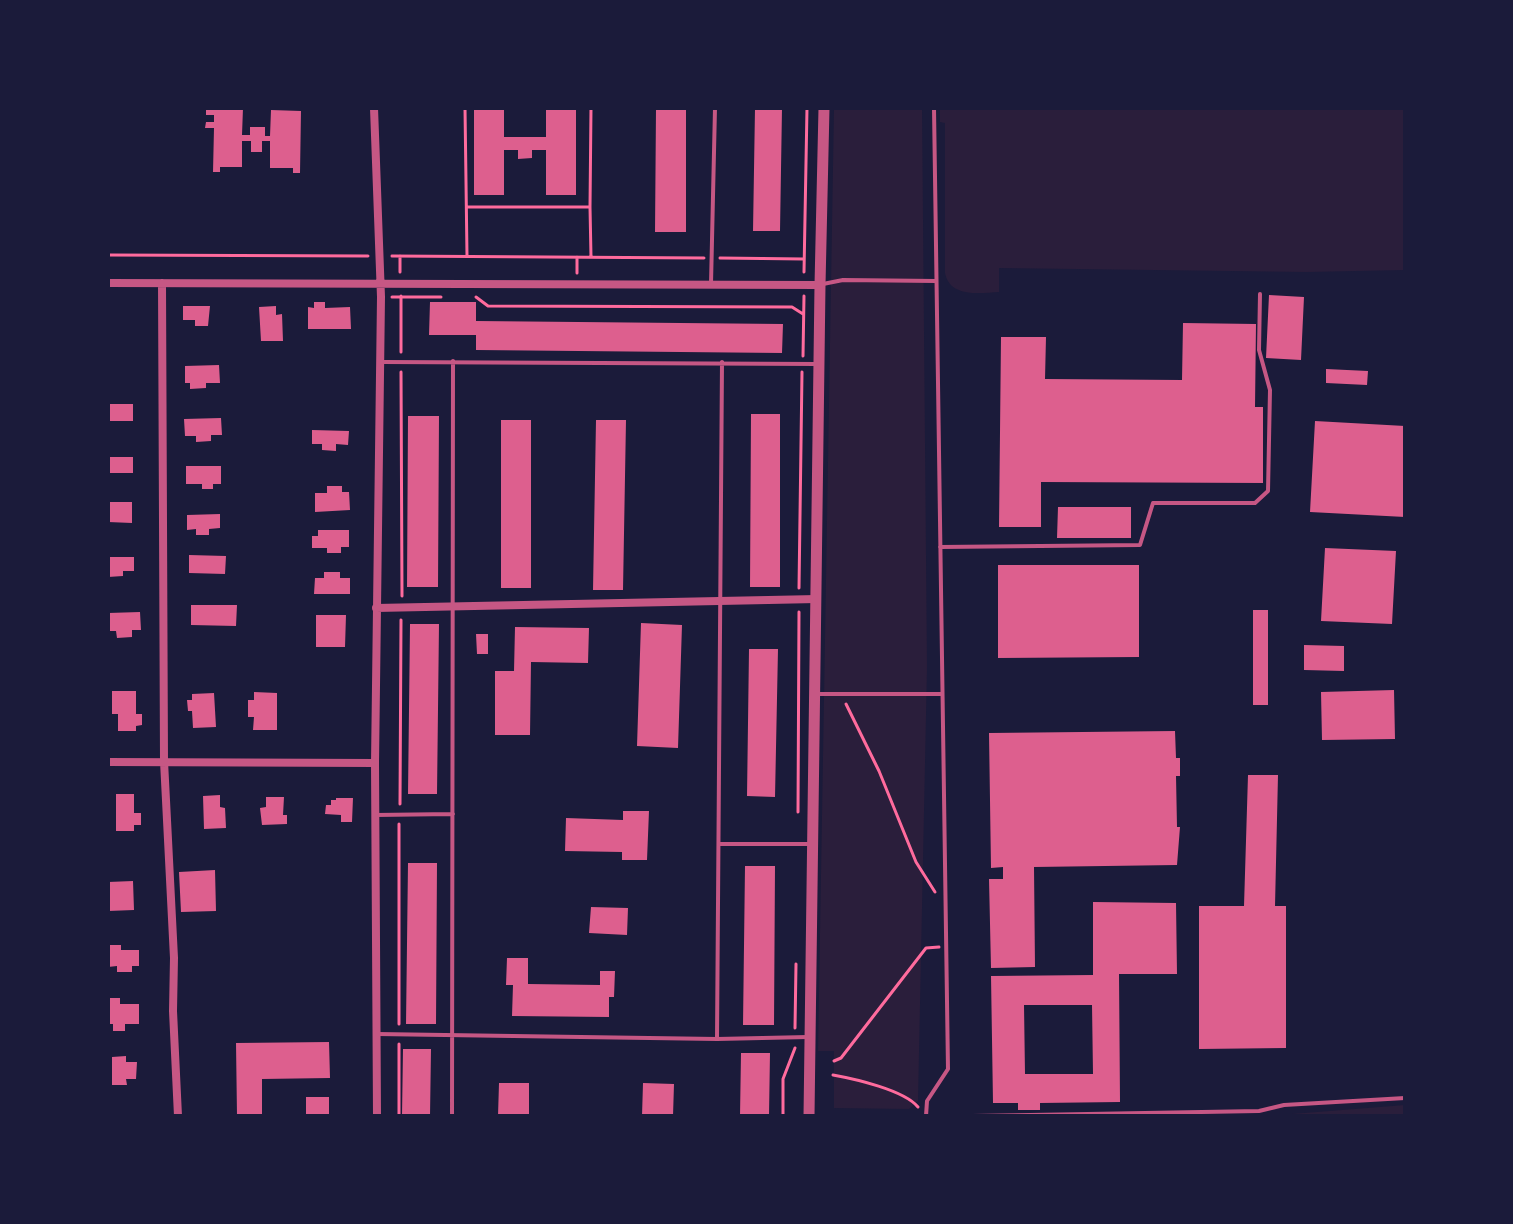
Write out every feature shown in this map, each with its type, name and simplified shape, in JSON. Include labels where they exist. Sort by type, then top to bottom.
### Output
[{"type":"street","points":[[374,108],[381,297],[375,763],[377,1116]]},
{"type":"street","points":[[809,1116],[824,108]]},
{"type":"street","points":[[108,283],[820,285]]},
{"type":"street","points":[[162,283],[164,761],[178,1116]]},
{"type":"street","points":[[376,608],[817,599]]},
{"type":"street","points":[[108,762],[375,763]]},
{"type":"lane","points":[[711,284],[715,108]]},
{"type":"lane","points":[[926,1116],[927,1101],[948,1069],[934,108]]},
{"type":"lane","points":[[820,285],[843,280],[936,281]]},
{"type":"lane","points":[[940,547],[1140,545],[1153,503],[1255,503],[1268,491],[1269,468],[1270,390],[1259,350],[1260,294]]},
{"type":"lane","points":[[452,1116],[453,361]]},
{"type":"lane","points":[[381,362],[819,364]]},
{"type":"lane","points":[[717,1039],[722,362]]},
{"type":"lane","points":[[816,694],[942,694]]},
{"type":"lane","points":[[375,815],[453,814]]},
{"type":"lane","points":[[719,844],[814,844]]},
{"type":"lane","points":[[375,1034],[717,1039],[811,1037]]},
{"type":"lane","points":[[973,1116],[1259,1111],[1284,1105],[1405,1098]]},
{"type":"path","points":[[465,108],[467,256]]},
{"type":"path","points":[[591,108],[591,257]]},
{"type":"path","points":[[798,813],[807,108]]},
{"type":"path","points":[[468,207],[590,207]]},
{"type":"path","points":[[108,255],[804,259]]},
{"type":"path","points":[[399,1116],[402,607],[400,256]]},
{"type":"path","points":[[381,297],[447,297]]},
{"type":"path","points":[[463,297],[478,297],[488,306],[792,307],[804,315]]},
{"type":"path","points":[[840,694],[879,771],[916,862],[946,908]]},
{"type":"path","points":[[834,1061],[841,1058],[926,948],[946,946]]},
{"type":"path","points":[[783,1116],[783,1079],[795,1052],[796,963]]},
{"type":"path","points":[[833,1075],[852,1078],[911,1099],[926,1116]]},
{"type":"shaded area","points":[[834,108],[922,108],[927,667],[918,1101],[909,1109],[834,1108],[834,1051],[818,1051]]},
{"type":"shaded area","points":[[940,108],[1405,108],[1405,270],[1307,272],[999,268],[999,292],[959,290],[948,281],[945,273],[945,123],[940,122]]},
{"type":"shaded area","points":[[1405,1105],[1405,1116],[1286,1116],[1292,1114]]},
{"type":"building","points":[[243,108],[242,135],[250,135],[250,127],[265,127],[265,136],[270,136],[271,110],[301,111],[300,173],[293,173],[293,168],[270,168],[270,141],[262,141],[262,152],[251,152],[251,141],[242,141],[242,167],[220,167],[220,172],[213,172],[214,128],[205,128],[206,122],[214,122],[214,115],[206,115],[206,109]]},
{"type":"building","points":[[656,108],[686,108],[686,232],[655,232]]},
{"type":"building","points":[[755,108],[782,108],[780,231],[753,231]]},
{"type":"building","points":[[474,109],[504,109],[504,137],[546,137],[546,109],[576,109],[576,195],[546,195],[546,150],[532,150],[532,158],[518,159],[518,150],[504,150],[504,195],[474,195]]},
{"type":"building","points":[[1269,295],[1304,297],[1301,360],[1266,358]]},
{"type":"building","points":[[314,302],[325,302],[325,308],[350,307],[351,329],[308,329],[308,307],[314,308]]},
{"type":"building","points":[[430,302],[476,302],[476,321],[783,324],[782,353],[476,350],[476,335],[429,335]]},
{"type":"building","points":[[183,306],[210,306],[208,326],[195,326],[195,320],[183,320]]},
{"type":"building","points":[[276,306],[276,315],[282,314],[283,341],[261,341],[259,307]]},
{"type":"building","points":[[1183,323],[1256,324],[1255,407],[1263,407],[1263,483],[1041,482],[1041,527],[999,527],[1001,337],[1046,337],[1045,379],[1182,380]]},
{"type":"building","points":[[219,365],[220,383],[206,383],[206,388],[190,389],[190,383],[185,383],[185,366]]},
{"type":"building","points":[[1326,369],[1368,371],[1367,385],[1326,383]]},
{"type":"building","points":[[108,404],[133,404],[133,421],[108,421]]},
{"type":"building","points":[[751,414],[780,414],[780,587],[750,587]]},
{"type":"building","points":[[408,416],[439,416],[438,587],[407,587]]},
{"type":"building","points":[[221,418],[222,435],[211,435],[211,441],[196,442],[196,436],[185,436],[184,419]]},
{"type":"building","points":[[501,420],[531,420],[531,588],[501,588]]},
{"type":"building","points":[[596,420],[626,420],[623,590],[593,590]]},
{"type":"building","points":[[1315,421],[1405,426],[1405,517],[1310,512]]},
{"type":"building","points":[[312,430],[349,431],[348,445],[336,444],[336,451],[322,450],[322,444],[312,444]]},
{"type":"building","points":[[108,457],[133,457],[133,473],[108,473]]},
{"type":"building","points":[[186,466],[221,466],[221,484],[213,484],[213,489],[202,489],[202,484],[186,484]]},
{"type":"building","points":[[327,486],[342,486],[342,492],[349,492],[350,510],[315,512],[315,493],[327,493]]},
{"type":"building","points":[[108,502],[132,502],[132,523],[108,522]]},
{"type":"building","points":[[1058,507],[1131,507],[1131,538],[1057,538]]},
{"type":"building","points":[[220,514],[220,528],[209,529],[209,535],[196,535],[196,529],[187,530],[187,515]]},
{"type":"building","points":[[318,530],[349,530],[349,547],[341,547],[341,553],[327,553],[327,548],[312,548],[312,536],[318,536]]},
{"type":"building","points":[[1325,548],[1396,551],[1392,624],[1321,621]]},
{"type":"building","points":[[189,555],[226,556],[225,574],[189,573]]},
{"type":"building","points":[[108,557],[134,557],[134,571],[123,571],[123,576],[108,577]]},
{"type":"building","points":[[998,565],[1139,565],[1139,657],[998,658]]},
{"type":"building","points":[[324,572],[340,572],[340,578],[350,578],[350,594],[314,594],[315,578],[324,578]]},
{"type":"building","points":[[191,605],[237,605],[236,626],[191,625]]},
{"type":"building","points":[[1253,610],[1268,610],[1268,705],[1253,705]]},
{"type":"building","points":[[140,612],[141,630],[132,630],[132,637],[117,638],[116,631],[108,631],[108,613]]},
{"type":"building","points":[[316,615],[346,615],[345,647],[316,647]]},
{"type":"building","points":[[641,623],[682,625],[678,748],[637,746]]},
{"type":"building","points":[[410,624],[439,624],[437,794],[408,794]]},
{"type":"building","points":[[515,627],[589,628],[588,663],[531,662],[530,735],[495,735],[495,671],[514,671]]},
{"type":"building","points":[[476,634],[488,634],[488,654],[477,654]]},
{"type":"building","points":[[1304,645],[1344,646],[1344,671],[1304,670]]},
{"type":"building","points":[[749,649],[778,649],[775,797],[747,796]]},
{"type":"building","points":[[1394,690],[1395,739],[1322,740],[1321,692]]},
{"type":"building","points":[[112,691],[136,691],[136,714],[142,714],[142,725],[136,726],[136,731],[118,731],[118,714],[112,714]]},
{"type":"building","points":[[254,692],[277,693],[277,730],[253,730],[254,717],[248,717],[248,700],[254,700]]},
{"type":"building","points":[[214,693],[216,727],[193,728],[192,711],[188,711],[187,700],[192,700],[192,694]]},
{"type":"building","points":[[1175,731],[1176,758],[1180,758],[1180,776],[1176,776],[1177,827],[1180,827],[1177,865],[1034,867],[1035,967],[991,968],[989,879],[1003,879],[1003,867],[991,868],[989,733]]},
{"type":"building","points":[[1248,775],[1278,775],[1275,906],[1286,906],[1286,1048],[1199,1049],[1199,906],[1244,906]]},
{"type":"building","points":[[116,794],[134,794],[134,813],[141,813],[141,825],[134,825],[134,831],[116,831]]},
{"type":"building","points":[[220,795],[220,807],[225,808],[226,828],[204,829],[203,796]]},
{"type":"building","points":[[266,797],[284,797],[283,815],[287,815],[287,824],[262,825],[260,808],[266,807]]},
{"type":"building","points":[[353,798],[352,822],[341,822],[341,815],[325,814],[326,805],[331,805],[331,800]]},
{"type":"building","points":[[623,811],[649,811],[647,860],[622,860],[622,852],[565,851],[566,818],[623,820]]},
{"type":"building","points":[[408,863],[437,863],[436,1024],[406,1024]]},
{"type":"building","points":[[745,866],[775,866],[774,1025],[743,1025]]},
{"type":"building","points":[[215,870],[216,911],[181,912],[179,872]]},
{"type":"building","points":[[133,881],[134,910],[108,911],[108,882]]},
{"type":"building","points":[[1093,902],[1176,903],[1177,974],[1119,974],[1120,1102],[1040,1103],[1040,1110],[1018,1110],[1018,1103],[993,1103],[991,976],[1093,975]],"holes":[[[1024,1005],[1092,1005],[1093,1074],[1025,1074]]]},
{"type":"building","points":[[591,907],[628,908],[627,935],[589,933]]},
{"type":"building","points":[[108,945],[121,945],[121,950],[139,950],[139,966],[132,966],[132,972],[117,972],[117,966],[108,967]]},
{"type":"building","points":[[507,958],[528,958],[528,984],[600,985],[600,971],[615,971],[614,997],[609,997],[609,1017],[512,1016],[513,985],[506,985]]},
{"type":"building","points":[[108,998],[120,998],[120,1004],[139,1004],[139,1024],[125,1024],[125,1031],[113,1031],[113,1024],[108,1024]]},
{"type":"building","points":[[329,1042],[330,1078],[262,1079],[262,1116],[237,1116],[236,1043]]},
{"type":"building","points":[[403,1049],[431,1049],[430,1116],[402,1116]]},
{"type":"building","points":[[741,1053],[770,1053],[769,1116],[740,1116]]},
{"type":"building","points":[[126,1056],[126,1062],[137,1062],[136,1079],[126,1079],[127,1085],[112,1085],[112,1057]]},
{"type":"building","points":[[499,1083],[529,1083],[529,1116],[498,1116]]},
{"type":"building","points":[[643,1083],[674,1084],[673,1116],[642,1116]]},
{"type":"building","points":[[306,1097],[329,1097],[329,1116],[306,1116]]}]
